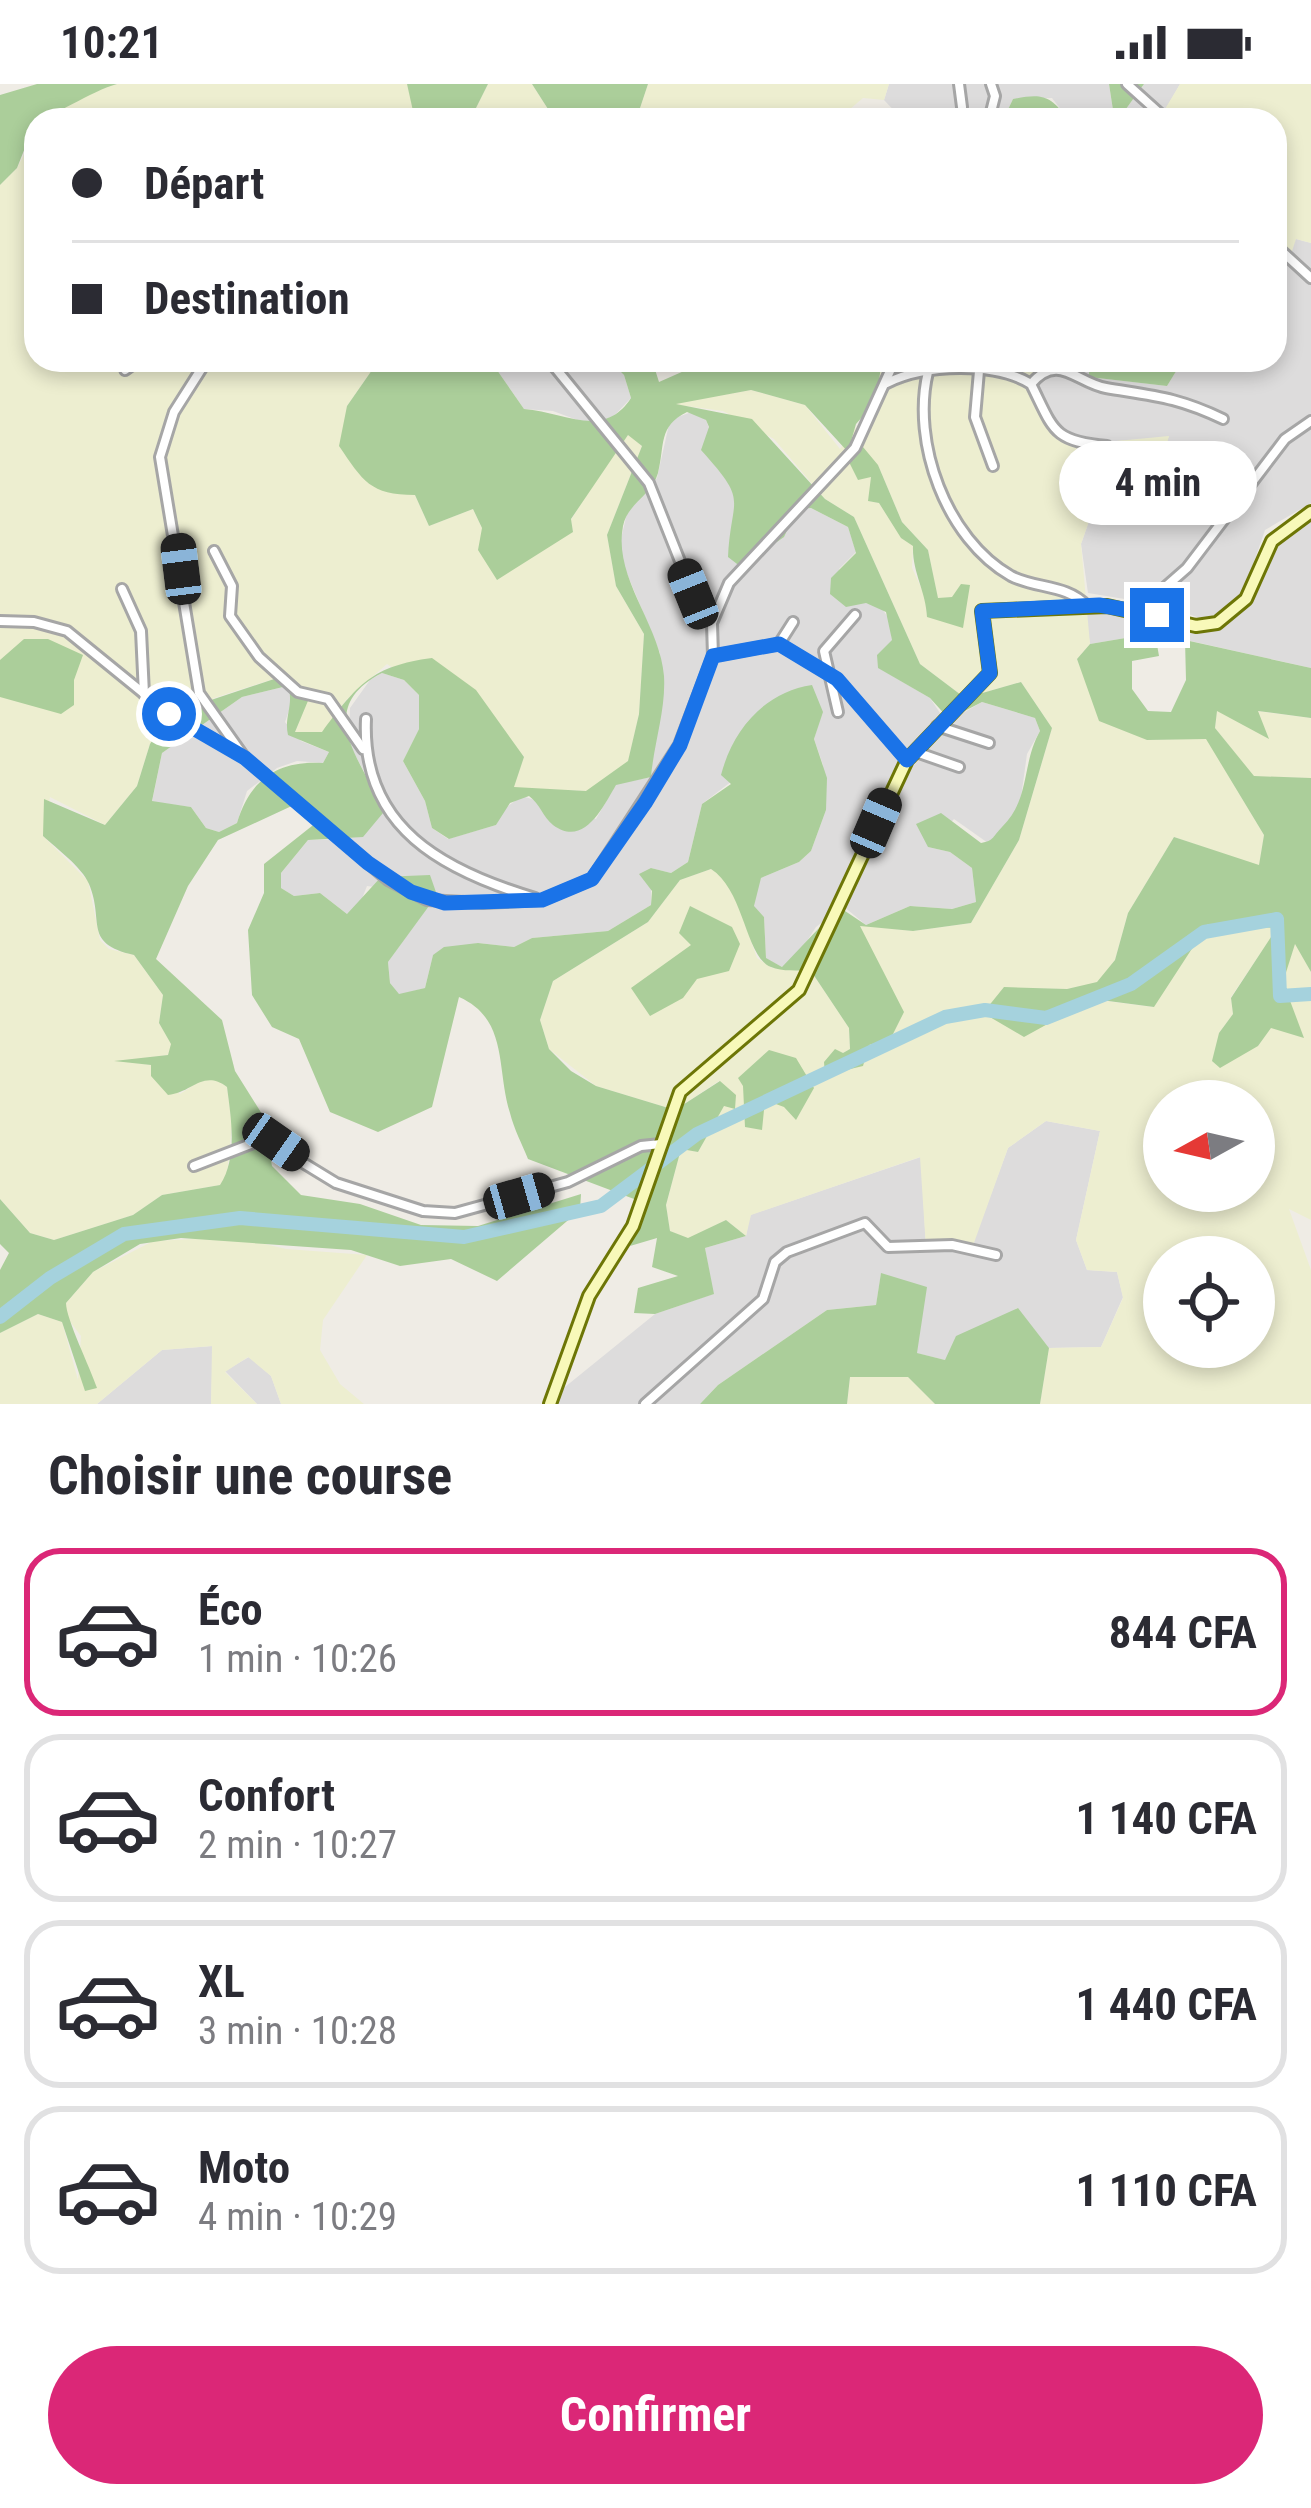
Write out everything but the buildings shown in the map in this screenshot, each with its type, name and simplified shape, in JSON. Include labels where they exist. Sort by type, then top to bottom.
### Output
[{"type":"street","points":[[959,84],[962,107]]},
{"type":"street","points":[[1127,84],[1154,108]]},
{"type":"street","points":[[1287,256],[1311,278]]},
{"type":"street","points":[[200,372],[164,433],[161,485],[177,533],[195,682],[216,722],[245,758]]},
{"type":"street","points":[[559,372],[649,482],[693,594],[712,623]]},
{"type":"street","points":[[0,621],[34,622],[67,631],[144,696],[245,758],[374,869],[411,892],[445,903],[542,900],[592,879],[645,803],[680,745],[713,656],[712,623],[738,571],[855,448],[890,372]]},
{"type":"street","points":[[886,383],[928,372],[926,437],[953,515],[982,551],[1013,577],[1077,595],[1088,606]]},
{"type":"street","points":[[979,372],[975,417],[993,466]]},
{"type":"street","points":[[994,372],[1031,384],[1054,431],[1076,442],[1107,446]]},
{"type":"street","points":[[1031,384],[1044,372]]},
{"type":"street","points":[[1075,372],[1098,386],[1155,392],[1223,419]]},
{"type":"street","points":[[1138,611],[1187,568],[1286,439],[1311,421]]},
{"type":"street","points":[[550,1404],[574,1330],[633,1226],[680,1092],[785,1004],[808,976],[911,756],[990,673],[982,611],[1088,606],[1138,611],[1196,626],[1228,617],[1246,599],[1272,541],[1311,512]]},
{"type":"street","points":[[214,551],[232,586],[230,616],[259,657],[298,692],[328,699],[367,755],[382,799],[433,858],[542,900]]},
{"type":"street","points":[[122,589],[141,632],[144,696]]},
{"type":"street","points":[[838,712],[824,651],[854,615]]},
{"type":"street","points":[[779,644],[793,622]]},
{"type":"street","points":[[713,656],[779,644],[828,672],[911,756],[959,767]]},
{"type":"street","points":[[366,719],[367,755]]},
{"type":"street","points":[[936,725],[989,743]]},
{"type":"street","points":[[194,1166],[264,1139],[336,1183],[406,1207],[455,1213],[568,1182],[641,1146],[663,1144]]},
{"type":"street","points":[[645,1404],[763,1299],[775,1262],[787,1252],[865,1222],[888,1247],[952,1245],[996,1255]]},
{"type":"shaded area","points":[[889,84],[1109,84],[1113,108],[1060,108],[1052,98],[1013,99],[1009,108],[892,108],[884,100]]},
{"type":"shaded area","points":[[1144,84],[1180,84],[1167,108],[1127,108]]},
{"type":"shaded area","points":[[1296,239],[1311,243],[1311,503],[1265,530],[1243,594],[1229,614],[1209,621],[1161,605],[1088,593],[1081,544],[1098,495],[1169,437],[1106,442],[1070,438],[1051,420],[1035,387],[1045,372],[1090,372],[1090,377],[1167,386],[1176,372],[1287,372],[1287,244]]},
{"type":"shaded area","points":[[498,372],[621,372],[631,398],[610,420],[588,424],[553,411],[524,409]]},
{"type":"shaded area","points":[[694,411],[706,420],[737,504],[729,544],[797,509],[811,508],[848,527],[856,552],[839,569],[866,603],[881,607],[889,619],[892,640],[879,668],[930,698],[942,716],[956,717],[982,702],[1035,718],[1040,731],[1027,754],[1019,812],[988,843],[954,819],[928,847],[950,852],[972,868],[976,902],[952,909],[910,906],[866,925],[843,906],[816,927],[794,961],[782,967],[766,959],[764,917],[754,907],[755,891],[761,878],[799,862],[811,851],[826,810],[823,765],[814,739],[822,712],[702,804],[688,862],[671,873],[651,868],[651,905],[608,931],[532,938],[514,947],[478,943],[433,955],[425,988],[399,995],[390,983],[388,962],[436,895],[367,886],[359,906],[347,914],[320,893],[294,896],[281,888],[281,873],[308,840],[349,839],[379,799],[349,744],[350,708],[370,680],[382,673],[404,680],[419,695],[419,729],[403,761],[425,801],[432,828],[448,839],[496,825],[504,809],[522,796],[596,819],[616,784],[651,777],[660,653],[623,564],[620,543],[627,513],[657,478],[670,420]]},
{"type":"shaded area","points":[[1311,508],[1311,668],[1155,633],[1090,644],[1083,599],[1160,609],[1196,624],[1220,624],[1232,618],[1248,596],[1269,533]]},
{"type":"shaded area","points":[[290,689],[292,702],[285,722],[301,741],[329,752],[323,763],[297,761],[277,768],[247,791],[237,823],[219,832],[206,828],[191,807],[152,802],[162,753],[242,697]]},
{"type":"shaded area","points":[[1046,1121],[1100,1131],[1076,1240],[1087,1270],[1117,1272],[1123,1297],[1101,1347],[1049,1348],[1017,1308],[945,1360],[916,1353],[881,1274],[876,1305],[827,1310],[718,1385],[700,1404],[544,1404],[655,1314],[713,1294],[705,1248],[746,1236],[750,1215],[921,1157],[926,1247],[969,1254],[1008,1148]]},
{"type":"shaded area","points":[[213,1346],[211,1404],[97,1404],[162,1350]]},
{"type":"shaded area","points":[[249,1357],[271,1376],[281,1404],[257,1404],[225,1371]]},
{"type":"green space","points":[[37,84],[117,84],[64,108],[24,108],[24,150],[17,168],[0,185],[0,95]]},
{"type":"green space","points":[[117,84],[407,84],[413,108],[64,108],[88,91]]},
{"type":"green space","points":[[407,84],[488,84],[476,108],[412,108]]},
{"type":"green space","points":[[488,84],[532,84],[547,108],[476,108]]},
{"type":"green space","points":[[532,84],[648,84],[640,108],[547,108]]},
{"type":"green space","points":[[648,84],[889,84],[884,100],[863,98],[851,108],[640,108]]},
{"type":"green space","points":[[1109,84],[1144,84],[1127,108],[1113,108]]},
{"type":"green space","points":[[1180,84],[1311,84],[1311,243],[1296,239],[1287,259],[1287,108],[1166,108]]},
{"type":"green space","points":[[1031,96],[1059,108],[1009,108],[1013,99]]},
{"type":"green space","points":[[24,154],[24,372],[371,372],[347,406],[415,495],[429,526],[473,509],[482,528],[573,532],[571,520],[613,452],[629,434],[642,446],[607,535],[616,586],[644,634],[639,714],[628,762],[587,791],[513,788],[524,756],[387,664],[346,700],[323,732],[295,732],[309,696],[286,675],[214,698],[150,744],[137,786],[105,825],[50,797],[43,836],[88,881],[100,940],[109,949],[134,955],[163,995],[159,1023],[172,1045],[168,1055],[122,1061],[151,1065],[180,1094],[203,1079],[217,1080],[227,1087],[232,1124],[227,1175],[220,1185],[162,1195],[133,1215],[54,1240],[30,1233],[0,1199],[0,185]]},
{"type":"green space","points":[[371,372],[498,372],[524,409],[596,421],[620,411],[631,398],[621,372],[656,372],[659,382],[682,372],[880,372],[876,401],[856,424],[848,452],[805,405],[751,390],[676,404],[752,419],[825,499],[854,517],[920,664],[965,698],[1021,682],[1052,728],[1019,840],[971,923],[913,931],[860,926],[904,1012],[891,1038],[869,1045],[863,1066],[825,1075],[824,1062],[835,1049],[843,1053],[850,1049],[849,1028],[811,971],[780,970],[762,961],[731,892],[711,869],[680,880],[648,922],[553,981],[540,1020],[549,1049],[571,1071],[596,1086],[675,1110],[720,1081],[736,1095],[735,1109],[724,1106],[698,1152],[681,1149],[666,1205],[670,1231],[688,1238],[726,1220],[746,1236],[705,1248],[714,1294],[655,1314],[634,1313],[638,1288],[678,1276],[652,1267],[657,1238],[630,1246],[642,1202],[528,1159],[510,1113],[493,1032],[475,1006],[459,997],[432,1107],[378,1132],[330,1112],[299,1039],[272,1027],[252,995],[248,930],[264,893],[264,864],[317,822],[296,804],[218,840],[188,886],[156,959],[222,1020],[235,1071],[262,1114],[272,1166],[301,1195],[360,1204],[421,1225],[478,1226],[581,1194],[580,1210],[497,1281],[451,1259],[400,1266],[351,1250],[181,1238],[140,1244],[93,1272],[66,1303],[97,1388],[85,1391],[62,1322],[38,1314],[0,1333],[0,1270],[9,1253],[0,1244],[0,1199],[30,1233],[54,1240],[133,1215],[162,1195],[220,1185],[229,1162],[231,1124],[227,1087],[219,1082],[204,1081],[168,1095],[151,1076],[151,1065],[114,1061],[168,1055],[171,1044],[159,1023],[163,995],[134,955],[101,937],[86,878],[43,836],[44,799],[105,825],[137,786],[150,744],[169,714],[286,675],[310,696],[295,732],[322,732],[346,701],[368,680],[395,666],[432,658],[476,690],[524,757],[514,787],[586,791],[628,761],[639,714],[644,634],[616,586],[607,535],[642,446],[628,435],[571,519],[573,532],[497,580],[478,550],[482,528],[473,509],[429,526],[415,495],[369,484],[339,446],[347,406]],"holes":[[[687,412],[706,420],[709,427],[701,450],[726,481],[734,500],[728,557],[741,567],[784,537],[797,509],[811,508],[848,527],[856,553],[831,578],[830,594],[846,607],[866,603],[886,612],[892,640],[877,655],[878,668],[930,698],[949,719],[982,702],[1035,718],[1040,731],[1022,793],[1011,816],[991,839],[981,843],[941,813],[916,824],[928,847],[950,852],[972,868],[976,902],[952,909],[910,906],[866,925],[839,907],[782,967],[766,958],[764,917],[754,906],[761,878],[799,862],[811,851],[826,810],[827,778],[814,739],[823,712],[812,685],[766,704],[743,728],[721,775],[731,784],[702,804],[688,862],[671,873],[651,868],[639,874],[652,891],[651,905],[608,931],[532,938],[514,947],[478,943],[444,947],[433,955],[425,988],[399,994],[390,983],[388,962],[437,895],[430,875],[381,877],[347,914],[320,893],[294,896],[281,888],[281,873],[308,840],[363,837],[383,813],[350,740],[349,704],[360,688],[382,673],[404,680],[419,695],[419,729],[403,761],[425,801],[432,828],[449,839],[496,825],[510,803],[529,796],[553,825],[574,832],[591,822],[616,785],[651,777],[664,676],[625,564],[623,526],[655,481],[671,424]],[[289,689],[288,735],[329,752],[323,763],[292,765],[268,776],[249,795],[237,823],[219,832],[206,828],[191,807],[152,801],[162,753],[242,697]]]},
{"type":"green space","points":[[880,372],[1045,372],[1036,387],[1051,420],[1070,437],[1106,442],[1169,436],[1150,508],[1098,496],[1081,544],[1090,644],[1077,659],[1089,688],[1147,740],[1206,738],[1264,835],[1259,866],[1174,837],[1128,913],[1115,960],[1097,983],[1067,989],[1005,988],[1153,1007],[1208,924],[1278,927],[1231,997],[1233,1014],[1219,1033],[1258,1046],[1271,1027],[1302,1037],[1283,982],[1295,943],[1311,972],[1311,1220],[1289,1209],[1311,1270],[1311,1404],[1040,1404],[1049,1348],[1101,1347],[1123,1298],[1117,1272],[1087,1270],[1076,1240],[1100,1131],[1046,1121],[1008,1148],[970,1254],[926,1248],[920,1157],[751,1215],[746,1236],[726,1220],[688,1239],[670,1231],[666,1205],[681,1149],[698,1152],[724,1105],[719,1081],[675,1110],[596,1086],[549,1049],[540,1020],[553,981],[648,922],[680,880],[711,869],[730,881],[757,958],[772,968],[811,971],[849,1028],[850,1049],[843,1053],[863,1066],[859,925],[913,931],[971,923],[1019,840],[1052,728],[1021,682],[965,698],[920,664],[854,517],[825,499],[774,439],[723,411],[671,404],[751,390],[805,405],[840,449],[876,401]],"holes":[[[878,465],[902,522],[928,550],[938,599],[952,597],[927,617],[926,598],[912,568],[913,545],[901,537],[879,503],[869,501]]]},
{"type":"green space","points":[[1089,372],[1176,372],[1167,386],[1089,377]]},
{"type":"green space","points":[[863,447],[878,465],[902,522],[928,550],[938,598],[952,597],[961,584],[970,585],[963,628],[927,617],[913,546],[901,538],[879,503],[868,501],[871,477],[858,480],[849,462]]},
{"type":"green space","points":[[1155,633],[1159,656],[1132,661],[1132,689],[1148,711],[1171,712],[1186,680],[1185,640],[1311,668],[1311,718],[1258,711],[1269,739],[1217,711],[1215,728],[1254,776],[1311,778],[1311,972],[1295,944],[1283,982],[1304,1038],[1271,1028],[1258,1046],[1220,1068],[1212,1061],[1219,1033],[1233,1014],[1231,998],[1277,928],[1208,924],[1154,1007],[1093,999],[1024,1037],[983,1013],[1004,987],[1067,989],[1097,982],[1115,960],[1128,913],[1174,837],[1259,865],[1264,835],[1206,739],[1147,740],[1099,721],[1077,659],[1090,644]]},
{"type":"green space","points":[[24,639],[48,639],[83,655],[74,680],[74,705],[61,714],[0,697],[0,660]]},
{"type":"green space","points":[[1217,710],[1268,737],[1257,711],[1311,718],[1311,778],[1254,777],[1215,728]]},
{"type":"green space","points":[[690,906],[732,927],[740,944],[729,971],[697,979],[683,998],[650,1016],[631,988],[691,945],[679,933]]},
{"type":"green space","points":[[769,1050],[796,1058],[814,1088],[796,1120],[784,1107],[765,1100],[762,1130],[745,1127],[743,1086],[738,1078]]},
{"type":"green space","points":[[234,1237],[286,1249],[367,1255],[323,1320],[320,1350],[340,1384],[364,1404],[281,1404],[271,1376],[248,1357],[225,1372],[257,1404],[211,1404],[212,1346],[162,1350],[97,1404],[0,1404],[0,1333],[38,1314],[62,1322],[78,1380],[81,1336],[66,1316],[66,1303],[93,1272],[153,1241]]},
{"type":"green space","points":[[881,1273],[927,1287],[917,1353],[945,1360],[956,1336],[1018,1308],[1049,1348],[1040,1404],[935,1404],[908,1377],[850,1377],[847,1404],[700,1404],[718,1385],[827,1310],[876,1305]]},
{"type":"green space","points":[[850,1377],[908,1377],[935,1404],[847,1404]]},
{"type":"waterway","points":[[0,1317],[50,1278],[124,1234],[240,1218],[464,1237],[601,1206],[697,1134],[945,1017],[985,1010],[1046,1018],[1131,984],[1204,932],[1277,919],[1280,996],[1311,994]]},
{"type":"route","points":[[169,714],[245,758],[388,880],[427,900],[542,900],[592,879],[680,745],[713,656],[779,644],[837,679],[907,760],[990,673],[980,624],[982,611],[1099,605],[1157,615]]}]
